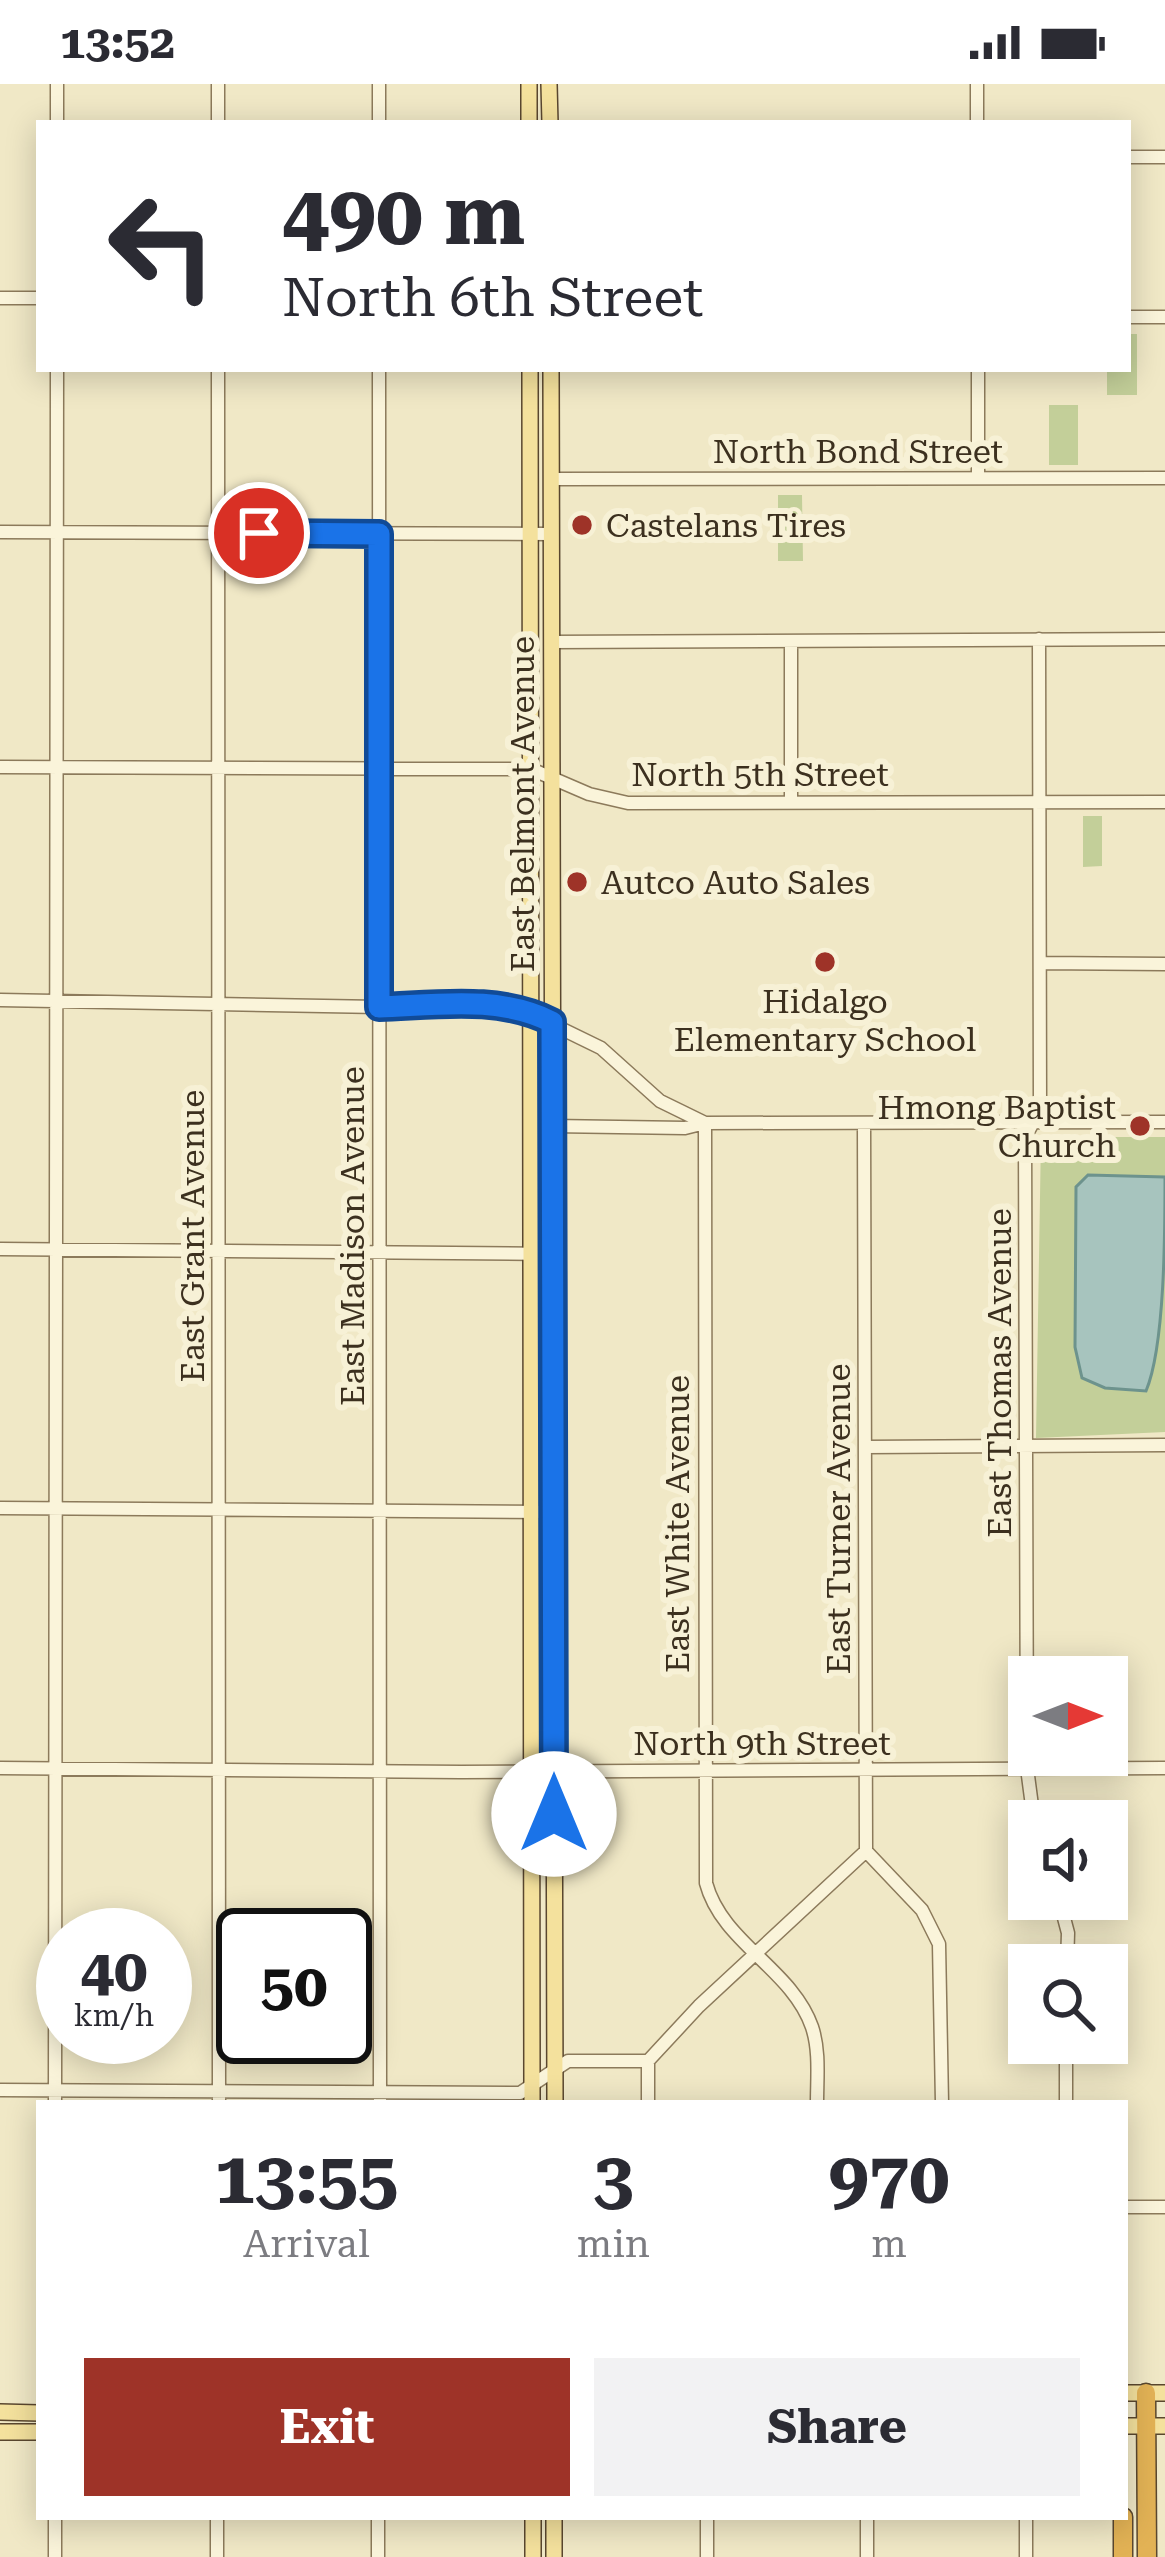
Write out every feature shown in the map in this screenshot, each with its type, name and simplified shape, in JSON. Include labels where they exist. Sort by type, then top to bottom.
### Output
[{"type":"highway","points":[[1147,2557],[1156,2393]]},
{"type":"highway","points":[[1123,2520],[1124,2557]]},
{"type":"main road","points":[[530,84],[530,120]]},
{"type":"main road","points":[[549,84],[550,120]]},
{"type":"main road","name":"East Belmont Avenue","points":[[551,372],[555,2100]]},
{"type":"main road","points":[[530,374],[541,472],[551,478]]},
{"type":"main road","name":"East Belmont Avenue","points":[[530,374],[532,2100]]},
{"type":"main road","points":[[0,2412],[36,2413]]},
{"type":"main road","points":[[0,2432],[36,2432]]},
{"type":"main road","points":[[533,2520],[533,2557]]},
{"type":"main road","points":[[554,2520],[554,2557]]},
{"type":"street","points":[[57,84],[57,120]]},
{"type":"street","points":[[218,84],[218,120]]},
{"type":"street","points":[[379,84],[379,120]]},
{"type":"street","points":[[977,84],[977,120]]},
{"type":"street","points":[[1131,157],[1165,157]]},
{"type":"street","points":[[0,298],[36,298]]},
{"type":"street","points":[[1131,317],[1165,317]]},
{"type":"street","points":[[55,2096],[56,372]]},
{"type":"street","name":"East Grant Avenue","points":[[218,372],[219,2097]]},
{"type":"street","name":"East Madison Avenue","points":[[379,372],[380,2097]]},
{"type":"street","points":[[978,372],[978,477]]},
{"type":"street","name":"North Bond Street","points":[[551,478],[1165,478]]},
{"type":"street","points":[[0,532],[551,535]]},
{"type":"street","name":"East Thomas Avenue","points":[[1028,1656],[1025,1137],[1040,1110],[1039,639]]},
{"type":"street","points":[[552,642],[1165,639]]},
{"type":"street","points":[[790,640],[791,802]]},
{"type":"street","name":"North 5th Street","points":[[0,767],[531,769],[628,803],[1165,802]]},
{"type":"street","points":[[1040,963],[1165,964]]},
{"type":"street","points":[[0,1000],[379,1007],[460,1003],[531,1011],[602,1048],[660,1101],[705,1124]]},
{"type":"street","points":[[552,1126],[1165,1122]]},
{"type":"street","name":"East White Avenue","points":[[705,1124],[705,1866],[710,1897],[728,1926],[808,2018],[817,2052],[817,2100]]},
{"type":"street","name":"East Turner Avenue","points":[[864,1124],[866,1851]]},
{"type":"street","points":[[0,1249],[552,1254]]},
{"type":"street","points":[[866,1448],[1165,1445]]},
{"type":"street","points":[[0,1508],[553,1512]]},
{"type":"street","name":"North 9th Street","points":[[0,1768],[1008,1768]]},
{"type":"street","name":"North 9th Street","points":[[1128,1768],[1165,1768]]},
{"type":"street","points":[[648,2100],[648,2061],[699,2006],[866,1851],[922,1910],[939,1945],[942,2100]]},
{"type":"street","points":[[0,2090],[55,2096],[219,2097],[520,2092],[568,2061],[648,2061]]},
{"type":"street","points":[[1066,2064],[1066,2100]]},
{"type":"street","points":[[1128,2207],[1165,2206]]},
{"type":"street","points":[[55,2520],[56,2557]]},
{"type":"street","points":[[217,2520],[217,2557]]},
{"type":"street","points":[[378,2520],[378,2557]]},
{"type":"street","points":[[706,2520],[706,2557]]},
{"type":"street","points":[[867,2520],[867,2557]]},
{"type":"street","points":[[1026,2520],[1026,2557]]},
{"type":"green space","points":[[1131,334],[1137,334],[1137,395],[1107,395],[1107,372],[1131,372]]},
{"type":"green space","points":[[1049,405],[1078,405],[1078,465],[1049,465]]},
{"type":"green space","points":[[778,495],[802,495],[803,561],[778,561]]},
{"type":"green space","points":[[1083,816],[1102,816],[1102,866],[1083,867]]},
{"type":"green space","points":[[1041,1137],[1165,1137],[1165,1432],[1036,1438]]},
{"type":"water","points":[[1088,1175],[1165,1177],[1160,1318],[1146,1391],[1105,1388],[1082,1378],[1075,1347],[1076,1187]]},
{"type":"place","name":"Castelans Tires","points":[[582,525]]},
{"type":"place","name":"Autco Auto Sales","points":[[577,882]]},
{"type":"place","name":"Hidalgo Elementary School","points":[[825,962]]},
{"type":"place","name":"Hmong Baptist Church","points":[[1140,1126]]},
{"type":"route","points":[[259,533],[379,534],[379,1007],[500,1006],[531,1011],[552,1022],[554,1814]]}]
